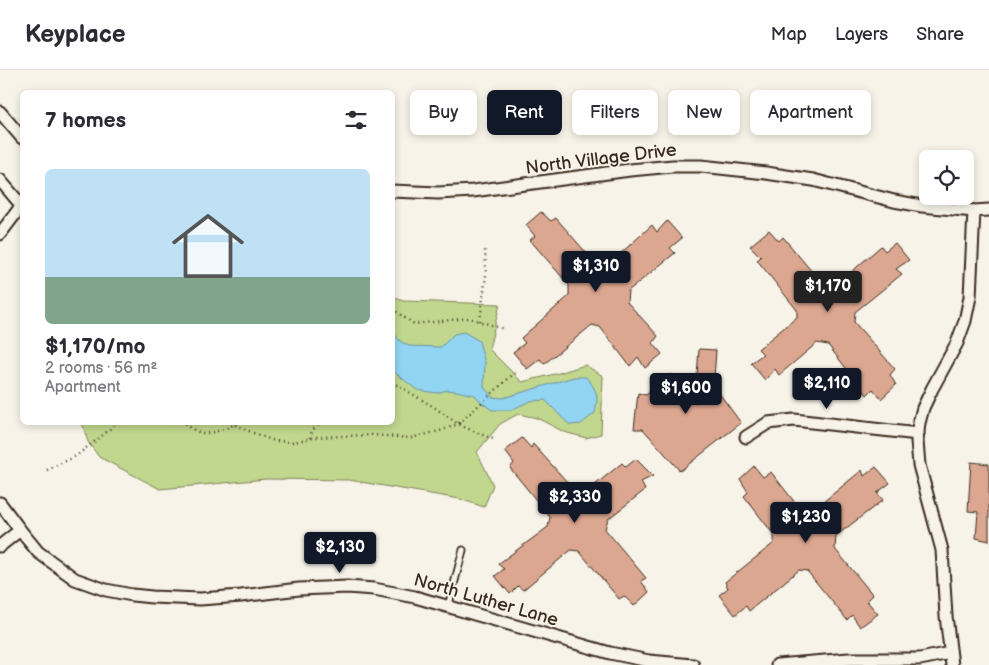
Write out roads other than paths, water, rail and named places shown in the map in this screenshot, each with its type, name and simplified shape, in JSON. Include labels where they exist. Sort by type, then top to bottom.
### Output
[{"type":"street","points":[[0,112],[20,136]]},
{"type":"street","name":"North Village Drive","points":[[395,191],[438,193],[473,191],[630,170],[673,166],[701,166],[813,180],[894,201],[922,206],[989,210]]},
{"type":"street","points":[[0,180],[20,204]]},
{"type":"street","points":[[0,234],[20,209]]},
{"type":"street","points":[[777,665],[849,659],[951,659],[942,550],[919,465],[918,434],[923,408],[957,343],[965,321],[970,297],[974,210]]},
{"type":"street","points":[[746,437],[768,423],[794,420],[918,434]]},
{"type":"street","name":"North Luther Lane","points":[[0,502],[38,552],[75,579],[106,590],[164,598],[219,598],[299,589],[347,587],[390,591],[610,653],[649,661],[693,665]]},
{"type":"street","points":[[0,546],[20,530]]},
{"type":"lane","points":[[448,607],[463,550]]},
{"type":"water","points":[[464,332],[479,341],[485,363],[484,387],[492,397],[503,398],[574,377],[586,377],[593,386],[597,402],[595,413],[581,424],[570,425],[545,400],[530,401],[511,410],[492,410],[475,395],[447,390],[437,393],[417,390],[395,373],[395,335],[400,341],[409,346],[441,347],[454,334]]}]
